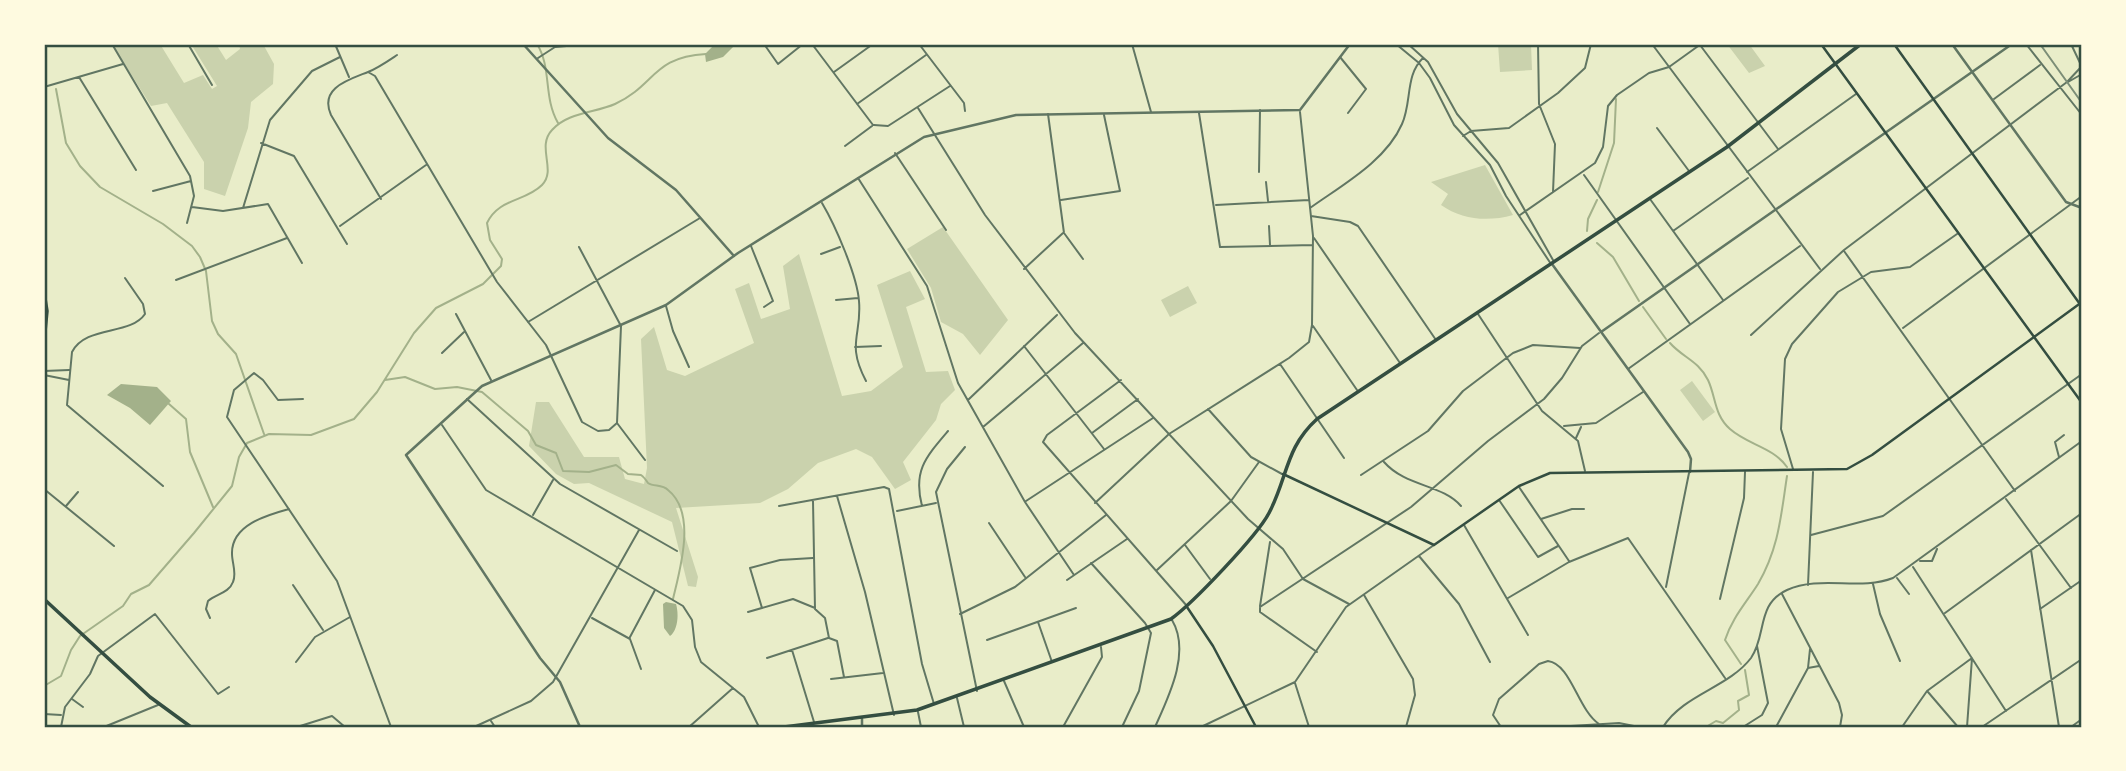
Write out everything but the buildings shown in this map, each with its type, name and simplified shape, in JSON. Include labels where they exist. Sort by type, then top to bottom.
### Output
[{"type":"main road","points":[[1821,44],[2082,403]]},
{"type":"main road","points":[[784,727],[918,710],[1171,619],[1187,607],[1258,529],[1271,510],[1301,434],[1317,419],[1727,147],[1861,44]]},
{"type":"main road","points":[[1283,474],[1434,545],[1519,486],[1545,474],[1849,468],[1949,399],[2082,304],[1894,44]]},
{"type":"main road","points":[[44,292],[47,310],[44,342]]},
{"type":"main road","points":[[44,599],[159,704],[191,727]]},
{"type":"main road","points":[[1187,607],[1210,641],[1256,727]]},
{"type":"street","points":[[111,44],[192,181],[192,207],[187,223]]},
{"type":"street","points":[[188,44],[212,85]]},
{"type":"street","points":[[335,44],[349,78]]},
{"type":"street","points":[[523,44],[612,141],[676,190],[734,256]]},
{"type":"street","points":[[537,59],[555,47],[590,44]]},
{"type":"street","points":[[764,44],[778,64],[803,44]]},
{"type":"street","points":[[812,44],[873,125],[885,127],[950,86]]},
{"type":"street","points":[[834,73],[871,44]]},
{"type":"street","points":[[919,44],[965,104],[965,111]]},
{"type":"street","points":[[1132,44],[1151,113]]},
{"type":"street","points":[[1095,503],[1169,434],[1306,346],[1312,325],[1313,236],[1300,110],[1349,44]]},
{"type":"street","points":[[1396,44],[1419,62],[1463,136],[1490,165],[1519,216],[1552,264],[1689,454],[1690,472],[1665,588]]},
{"type":"street","points":[[1408,44],[1424,57],[1439,78],[1457,114],[1498,163],[1552,256],[1552,264]]},
{"type":"street","points":[[1538,44],[1540,106],[1555,140],[1553,193]]},
{"type":"street","points":[[1463,136],[1471,131],[1506,130],[1540,106],[1582,71],[1588,60],[1591,44]]},
{"type":"street","points":[[1652,44],[1749,178],[1820,269]]},
{"type":"street","points":[[1519,216],[1583,174],[1601,153],[1606,111],[1611,100],[1643,76],[1668,67],[1701,44],[1778,150]]},
{"type":"street","points":[[1952,44],[2069,204],[2082,208]]},
{"type":"street","points":[[1260,607],[1389,523],[1538,404],[1562,378],[1581,348],[1601,332],[1932,97],[2012,44]]},
{"type":"street","points":[[2026,44],[2082,115]]},
{"type":"street","points":[[1751,335],[1820,269],[1924,187],[2067,82],[2082,67],[2071,44]]},
{"type":"street","points":[[381,199],[331,115],[328,102],[330,93],[349,78],[368,72],[397,55]]},
{"type":"street","points":[[857,104],[926,55]]},
{"type":"street","points":[[243,208],[261,143],[273,116],[318,66],[340,57]]},
{"type":"street","points":[[1340,57],[1366,89],[1348,113]]},
{"type":"street","points":[[1310,208],[1370,164],[1391,143],[1405,118],[1412,75],[1424,57]]},
{"type":"street","points":[[44,87],[124,64]]},
{"type":"street","points":[[1992,101],[2041,64]]},
{"type":"street","points":[[368,72],[375,76],[497,282],[552,356],[576,412],[587,427],[607,431],[617,423]]},
{"type":"street","points":[[2067,82],[2082,74]]},
{"type":"street","points":[[79,77],[136,170]]},
{"type":"street","points":[[1746,173],[1857,93]]},
{"type":"street","points":[[918,108],[985,215],[1058,314],[1231,501],[1258,529],[1283,549],[1303,579],[1349,604]]},
{"type":"street","points":[[1259,172],[1260,110]]},
{"type":"street","points":[[580,727],[555,677],[540,659],[406,455],[467,399],[492,381],[666,305],[751,245],[895,153],[934,133],[1001,117],[1048,113],[1300,110]]},
{"type":"street","points":[[1199,112],[1222,247],[1313,245]]},
{"type":"street","points":[[1048,113],[1064,233],[1083,259]]},
{"type":"street","points":[[1061,200],[1119,191],[1104,114]]},
{"type":"street","points":[[845,146],[873,125]]},
{"type":"street","points":[[1657,128],[1689,172]]},
{"type":"street","points":[[261,143],[294,156],[347,244]]},
{"type":"street","points":[[895,153],[946,230]]},
{"type":"street","points":[[338,228],[381,199],[402,180],[427,165]]},
{"type":"street","points":[[1583,174],[1691,324]]},
{"type":"street","points":[[858,177],[927,286],[958,383],[1025,502],[1074,575]]},
{"type":"street","points":[[1673,231],[1749,178]]},
{"type":"street","points":[[153,191],[192,181]]},
{"type":"street","points":[[1266,181],[1268,202]]},
{"type":"street","points":[[1901,329],[2082,197]]},
{"type":"street","points":[[1650,199],[1724,301]]},
{"type":"street","points":[[1215,205],[1310,200]]},
{"type":"street","points":[[820,201],[841,247],[859,298],[854,348],[866,381]]},
{"type":"street","points":[[192,207],[214,211],[268,204],[302,263]]},
{"type":"street","points":[[1311,216],[1350,222],[1358,226],[1437,340]]},
{"type":"street","points":[[528,322],[701,218]]},
{"type":"street","points":[[1269,226],[1269,246]]},
{"type":"street","points":[[1024,269],[1064,233]]},
{"type":"street","points":[[1794,471],[1781,429],[1788,351],[1830,299],[1863,276],[1910,267],[1958,233]]},
{"type":"street","points":[[1313,236],[1400,364]]},
{"type":"street","points":[[176,281],[288,238]]},
{"type":"street","points":[[751,245],[773,301],[764,307]]},
{"type":"street","points":[[1628,369],[1801,246]]},
{"type":"street","points":[[579,247],[621,326],[617,423],[645,460]]},
{"type":"street","points":[[821,254],[841,247]]},
{"type":"street","points":[[1844,250],[1936,376],[1949,399],[2015,491]]},
{"type":"street","points":[[125,278],[143,304],[143,317],[78,344],[73,349],[67,403],[70,410],[163,486]]},
{"type":"street","points":[[836,300],[859,298]]},
{"type":"street","points":[[666,305],[673,331],[689,367]]},
{"type":"street","points":[[1478,313],[1538,404],[1550,419],[1576,439],[1585,472]]},
{"type":"street","points":[[456,314],[492,381]]},
{"type":"street","points":[[968,400],[1058,314]]},
{"type":"street","points":[[1312,325],[1358,391]]},
{"type":"street","points":[[442,353],[465,331]]},
{"type":"street","points":[[983,427],[1084,343]]},
{"type":"street","points":[[1361,475],[1428,431],[1464,391],[1507,358],[1533,345],[1581,348]]},
{"type":"street","points":[[854,348],[881,346]]},
{"type":"street","points":[[1024,346],[1105,450]]},
{"type":"street","points":[[1280,364],[1344,458]]},
{"type":"street","points":[[44,371],[71,370]]},
{"type":"street","points":[[1811,535],[1883,516],[2082,374]]},
{"type":"street","points":[[44,375],[69,380]]},
{"type":"street","points":[[303,399],[278,400],[259,376],[250,375],[234,390],[226,410],[231,425],[337,581],[391,727]]},
{"type":"street","points":[[1121,380],[1043,441],[1187,607]]},
{"type":"street","points":[[1562,426],[1581,426],[1601,421],[1644,392]]},
{"type":"street","points":[[467,399],[554,479],[677,551]]},
{"type":"street","points":[[1091,433],[1138,399]]},
{"type":"street","points":[[1207,409],[1259,462],[1283,474]]},
{"type":"street","points":[[1025,502],[1154,417]]},
{"type":"street","points":[[440,423],[486,490],[533,515],[562,537],[656,589],[688,612],[702,663],[747,702],[758,727]]},
{"type":"street","points":[[1576,439],[1581,426]]},
{"type":"street","points":[[922,506],[918,487],[919,471],[948,431]]},
{"type":"street","points":[[2059,458],[2054,447],[2064,435]]},
{"type":"street","points":[[1663,727],[1678,709],[1747,662],[1757,645],[1764,612],[1782,593],[1808,585],[1872,583],[1896,577],[2082,441]]},
{"type":"street","points":[[965,447],[937,486],[937,503],[977,691]]},
{"type":"street","points":[[1383,461],[1404,480],[1448,495],[1461,506]]},
{"type":"street","points":[[1157,570],[1231,501],[1259,462]]},
{"type":"street","points":[[1808,585],[1813,470]]},
{"type":"street","points":[[1720,599],[1744,498],[1745,471]]},
{"type":"street","points":[[533,515],[554,479]]},
{"type":"street","points":[[1519,486],[1569,562]]},
{"type":"street","points":[[779,506],[884,487],[889,489],[922,664],[934,705]]},
{"type":"street","points":[[44,489],[114,547]]},
{"type":"street","points":[[66,507],[78,492]]},
{"type":"street","points":[[837,496],[865,592],[894,715]]},
{"type":"street","points":[[2006,498],[2071,588]]},
{"type":"street","points":[[1499,500],[1538,557],[1558,546]]},
{"type":"street","points":[[813,501],[816,608]]},
{"type":"street","points":[[895,512],[937,503]]},
{"type":"street","points":[[210,618],[206,609],[208,601],[230,587],[235,578],[232,548],[237,536],[259,520],[290,509]]},
{"type":"street","points":[[1540,519],[1572,509],[1584,509]]},
{"type":"street","points":[[1943,614],[2082,513]]},
{"type":"street","points":[[960,614],[1003,593],[1026,578],[1106,514]]},
{"type":"street","points":[[989,523],[1026,578]]},
{"type":"street","points":[[1464,524],[1528,635]]},
{"type":"street","points":[[474,727],[531,701],[547,689],[592,617],[639,530]]},
{"type":"street","points":[[1067,580],[1128,538]]},
{"type":"street","points":[[1508,598],[1569,562],[1628,538],[1725,678]]},
{"type":"street","points":[[1270,540],[1260,612],[1317,652]]},
{"type":"street","points":[[1185,545],[1211,580]]},
{"type":"street","points":[[1202,727],[1244,704],[1295,682],[1349,604],[1434,545]]},
{"type":"street","points":[[1920,561],[1932,561],[1937,548]]},
{"type":"street","points":[[2031,550],[2038,611],[2059,727]]},
{"type":"street","points":[[1419,555],[1459,604],[1490,662]]},
{"type":"street","points":[[762,608],[750,568],[780,560],[814,558]]},
{"type":"street","points":[[1091,563],[1149,629],[1152,639],[1141,683],[1122,727]]},
{"type":"street","points":[[1912,566],[2006,710]]},
{"type":"street","points":[[1896,577],[1909,594]]},
{"type":"street","points":[[2038,611],[2082,580]]},
{"type":"street","points":[[1872,583],[1880,614],[1900,661]]},
{"type":"street","points":[[293,585],[323,631]]},
{"type":"street","points":[[630,639],[656,589]]},
{"type":"street","points":[[1782,593],[1842,715],[1840,727]]},
{"type":"street","points":[[1363,594],[1413,679],[1415,695],[1406,727]]},
{"type":"street","points":[[748,612],[796,599],[816,608],[825,618],[828,638]]},
{"type":"street","points":[[988,640],[1076,608]]},
{"type":"street","points":[[61,727],[62,715],[102,653],[155,614],[218,694],[229,687]]},
{"type":"street","points":[[296,662],[323,631],[351,616]]},
{"type":"street","points":[[592,617],[630,639],[641,669]]},
{"type":"street","points":[[1155,727],[1171,690],[1181,643],[1180,633],[1171,619]]},
{"type":"street","points":[[1038,622],[1052,663]]},
{"type":"street","points":[[767,658],[828,638],[837,641],[844,678]]},
{"type":"street","points":[[1744,727],[1762,715],[1768,703],[1757,645]]},
{"type":"street","points":[[1063,727],[1102,657],[1101,646]]},
{"type":"street","points":[[1776,727],[1808,668],[1810,648]]},
{"type":"street","points":[[792,649],[814,723]]},
{"type":"street","points":[[1902,727],[1927,691],[1972,658]]},
{"type":"street","points":[[1967,727],[1972,658]]},
{"type":"street","points":[[1982,727],[2081,660],[2082,664]]},
{"type":"street","points":[[1501,727],[1493,715],[1495,704],[1539,664],[1548,661],[1561,667],[1587,713],[1599,724]]},
{"type":"street","points":[[1808,668],[1820,666]]},
{"type":"street","points":[[831,679],[884,673]]},
{"type":"street","points":[[1004,681],[1024,727]]},
{"type":"street","points":[[1295,682],[1310,727]]},
{"type":"street","points":[[689,727],[734,688]]},
{"type":"street","points":[[1927,691],[1958,727]]},
{"type":"street","points":[[72,698],[83,707]]},
{"type":"street","points":[[957,698],[964,727]]},
{"type":"street","points":[[104,727],[159,704]]},
{"type":"street","points":[[918,710],[921,727]]},
{"type":"street","points":[[44,714],[62,715]]},
{"type":"street","points":[[297,727],[332,716],[345,727]]},
{"type":"street","points":[[862,719],[862,727]]},
{"type":"street","points":[[2071,727],[2082,719]]},
{"type":"street","points":[[490,720],[495,727]]},
{"type":"street","points":[[695,723],[699,727]]},
{"type":"street","points":[[1555,727],[1599,724],[1639,727]]},
{"type":"shaded area","points":[[112,44],[160,44],[184,83],[203,75],[212,89],[217,86],[191,44],[216,44],[226,60],[240,49],[239,44],[263,44],[274,64],[273,84],[251,102],[248,128],[225,196],[204,189],[204,162],[167,103],[151,106]]},
{"type":"shaded area","points":[[715,44],[736,44],[723,57],[706,62],[705,54]]},
{"type":"shaded area","points":[[1498,44],[1531,44],[1532,70],[1500,72]]},
{"type":"shaded area","points":[[1727,44],[1749,44],[1765,66],[1749,73]]},
{"type":"shaded area","points":[[1485,165],[1513,215],[1494,218],[1466,217],[1441,205],[1448,194],[1431,182]]},
{"type":"shaded area","points":[[943,227],[1008,320],[980,355],[963,334],[941,322],[931,288],[907,249]]},
{"type":"shaded area","points":[[799,254],[842,396],[871,391],[903,367],[877,285],[910,271],[925,299],[906,307],[926,372],[948,371],[955,390],[941,404],[936,420],[903,462],[911,480],[895,489],[872,457],[856,449],[818,463],[788,489],[760,503],[676,508],[698,577],[696,587],[688,586],[672,522],[589,483],[574,484],[556,474],[529,446],[536,402],[549,402],[584,457],[619,457],[625,479],[644,484],[647,468],[641,339],[654,327],[667,370],[685,376],[754,343],[735,289],[749,283],[761,319],[790,309],[783,266]]},
{"type":"shaded area","points":[[1188,286],[1197,303],[1170,317],[1161,300]]},
{"type":"shaded area","points":[[1692,381],[1715,412],[1703,421],[1680,390]]},
{"type":"shaded area","points":[[121,384],[157,387],[171,401],[150,425],[130,408],[107,395]]},
{"type":"shaded area","points":[[663,604],[676,604],[677,612],[676,626],[670,636],[664,628]]},
{"type":"waterway","points":[[537,44],[542,53],[550,103],[558,123]]},
{"type":"waterway","points":[[44,686],[61,676],[71,650],[80,636],[123,606],[131,594],[149,585],[194,533],[232,486],[239,457],[247,443],[269,434],[311,435],[354,419],[377,392],[414,333],[436,308],[483,284],[501,266],[502,259],[490,240],[487,223],[505,204],[528,195],[542,185],[548,172],[546,144],[558,124],[628,97],[675,60],[706,54]]},
{"type":"waterway","points":[[56,89],[66,143],[80,166],[100,187],[163,224],[192,246],[200,257],[206,271],[212,321],[218,334],[236,354],[264,434]]},
{"type":"waterway","points":[[1598,192],[1614,143],[1616,99]]},
{"type":"waterway","points":[[1587,231],[1588,219],[1597,200]]},
{"type":"waterway","points":[[1597,243],[1613,257],[1639,301]]},
{"type":"waterway","points":[[1643,307],[1666,339]]},
{"type":"waterway","points":[[1670,343],[1704,374],[1725,424],[1737,434],[1775,455],[1787,467]]},
{"type":"waterway","points":[[385,380],[405,377],[435,389],[457,387],[482,392],[528,431],[536,445],[556,453],[563,471],[589,472],[616,465],[628,474],[641,475],[648,483],[666,488],[677,500],[684,527],[682,557],[673,599]]},
{"type":"waterway","points":[[169,404],[186,419],[190,452],[213,507]]},
{"type":"waterway","points":[[1741,664],[1725,640],[1771,557],[1787,476]]},
{"type":"waterway","points":[[1706,727],[1716,721],[1723,723],[1739,710],[1738,701],[1749,695],[1745,670]]},
{"type":"railway","points":[[2040,44],[2082,103]]}]
